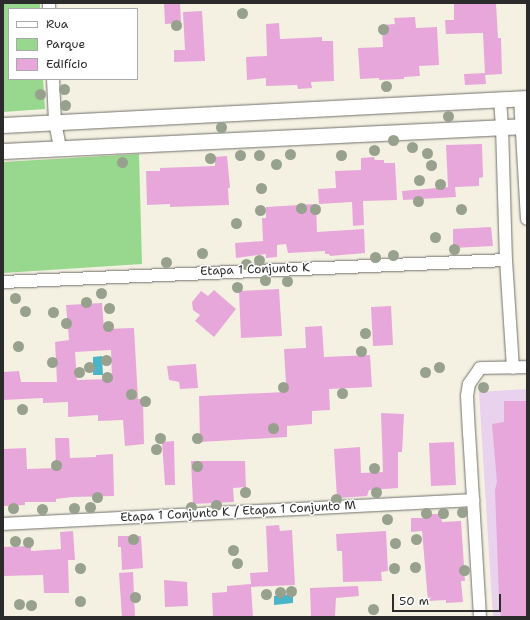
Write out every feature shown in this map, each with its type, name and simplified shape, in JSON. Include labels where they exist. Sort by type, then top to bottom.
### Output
[{"type":"street","points":[[53,80],[55,122],[60,148]]},
{"type":"street","points":[[3,125],[524,98],[527,219]]},
{"type":"street","points":[[500,99],[506,260],[513,368]]},
{"type":"street","points":[[3,151],[525,126]]},
{"type":"street","name":"Etapa 1 Conjunto K","points":[[3,282],[506,260]]},
{"type":"street","points":[[480,617],[468,434],[467,396],[469,384],[480,368],[527,367]]},
{"type":"street","name":"Etapa 1 Conjunto K / Etapa 1 Conjunto M","points":[[3,524],[473,500]]},
{"type":"shaded area","points":[[527,389],[527,617],[493,617],[479,392]]},
{"type":"green space","points":[[3,3],[40,3],[40,8],[8,8],[8,80],[43,80],[45,109],[3,112]]},
{"type":"green space","points":[[139,154],[142,264],[3,273],[3,162]]},
{"type":"water","points":[[102,356],[103,375],[93,375],[93,357]]},
{"type":"water","points":[[293,594],[293,603],[274,605],[274,596]]},
{"type":"building","points":[[164,3],[180,3],[181,23],[165,24]]},
{"type":"building","points":[[454,3],[496,3],[498,38],[501,38],[502,74],[485,75],[483,33],[446,34],[445,20],[454,20]]},
{"type":"building","points":[[202,11],[205,61],[174,62],[174,50],[185,50],[183,12]]},
{"type":"building","points":[[415,17],[416,28],[437,27],[439,65],[419,66],[420,76],[404,77],[404,79],[360,79],[358,48],[383,47],[382,25],[395,24],[394,18]]},
{"type":"building","points":[[279,23],[280,39],[322,37],[322,41],[333,41],[334,81],[311,82],[312,88],[298,89],[297,85],[266,86],[266,78],[247,80],[246,57],[267,56],[266,24]]},
{"type":"building","points":[[485,73],[486,84],[465,85],[464,74]]},
{"type":"building","points":[[482,144],[483,177],[479,178],[479,186],[455,187],[456,197],[403,200],[402,191],[448,187],[446,145]]},
{"type":"building","points":[[227,156],[230,188],[228,188],[229,205],[170,207],[170,204],[147,205],[146,171],[160,171],[160,168],[215,166],[215,157]]},
{"type":"building","points":[[374,157],[375,160],[384,160],[384,163],[395,163],[397,200],[363,201],[364,225],[353,226],[352,202],[319,204],[318,189],[336,188],[335,171],[361,170],[361,158]]},
{"type":"building","points":[[316,204],[317,232],[364,229],[365,253],[330,256],[329,254],[325,254],[325,251],[288,253],[286,244],[277,245],[277,257],[266,258],[266,254],[236,258],[235,243],[263,241],[262,218],[266,218],[266,207]]},
{"type":"building","points":[[491,227],[493,246],[453,248],[453,229]]},
{"type":"building","points":[[279,289],[282,336],[241,338],[239,291]]},
{"type":"building","points":[[214,290],[236,309],[214,337],[195,321],[200,315],[193,310],[192,302],[201,291],[208,296]]},
{"type":"building","points":[[102,303],[104,329],[134,328],[138,399],[143,399],[144,444],[125,446],[123,420],[98,421],[98,415],[68,417],[68,402],[43,403],[43,398],[3,400],[3,372],[19,371],[21,382],[57,382],[55,342],[69,340],[66,305]],"holes":[[[111,350],[112,379],[77,380],[75,352]]]},
{"type":"building","points":[[391,306],[393,345],[373,346],[371,307]]},
{"type":"building","points":[[322,326],[324,357],[370,355],[372,387],[329,389],[330,410],[312,411],[312,424],[287,426],[287,437],[200,442],[199,396],[285,392],[284,349],[306,348],[305,327]]},
{"type":"building","points":[[196,364],[198,388],[180,389],[179,382],[169,380],[167,366]]},
{"type":"building","points":[[504,401],[527,401],[527,617],[501,617],[495,490],[497,482],[492,424],[504,422]]},
{"type":"building","points":[[381,413],[404,414],[402,452],[398,452],[398,488],[369,490],[367,496],[337,498],[334,449],[360,447],[361,473],[383,472]]},
{"type":"building","points":[[55,438],[69,438],[70,458],[96,457],[96,455],[113,454],[114,496],[72,497],[56,499],[56,502],[25,502],[25,505],[3,506],[3,449],[26,448],[27,469],[56,468]]},
{"type":"building","points":[[174,441],[175,485],[165,485],[162,442]]},
{"type":"building","points":[[454,442],[456,485],[431,486],[429,443]]},
{"type":"building","points":[[191,461],[245,461],[246,487],[233,488],[234,502],[193,504]]},
{"type":"building","points":[[429,514],[441,514],[442,522],[461,521],[465,581],[461,581],[463,602],[446,603],[446,600],[428,601],[422,531],[411,532],[411,518],[429,518]]},
{"type":"building","points":[[279,525],[280,531],[292,530],[295,585],[251,587],[253,617],[213,617],[212,593],[227,592],[227,586],[251,584],[250,573],[268,572],[266,526]]},
{"type":"building","points":[[73,531],[75,560],[68,560],[69,593],[44,593],[43,575],[3,576],[3,547],[31,546],[31,551],[61,549],[60,532]]},
{"type":"building","points":[[386,531],[388,571],[381,572],[382,581],[343,582],[342,551],[337,551],[336,534]]},
{"type":"building","points":[[118,536],[141,536],[143,568],[122,570],[121,547],[118,547]]},
{"type":"building","points":[[133,572],[135,617],[122,617],[119,573]]},
{"type":"building","points":[[164,580],[187,582],[188,606],[165,607]]},
{"type":"building","points":[[358,586],[359,596],[336,598],[335,617],[311,617],[310,588]]}]
